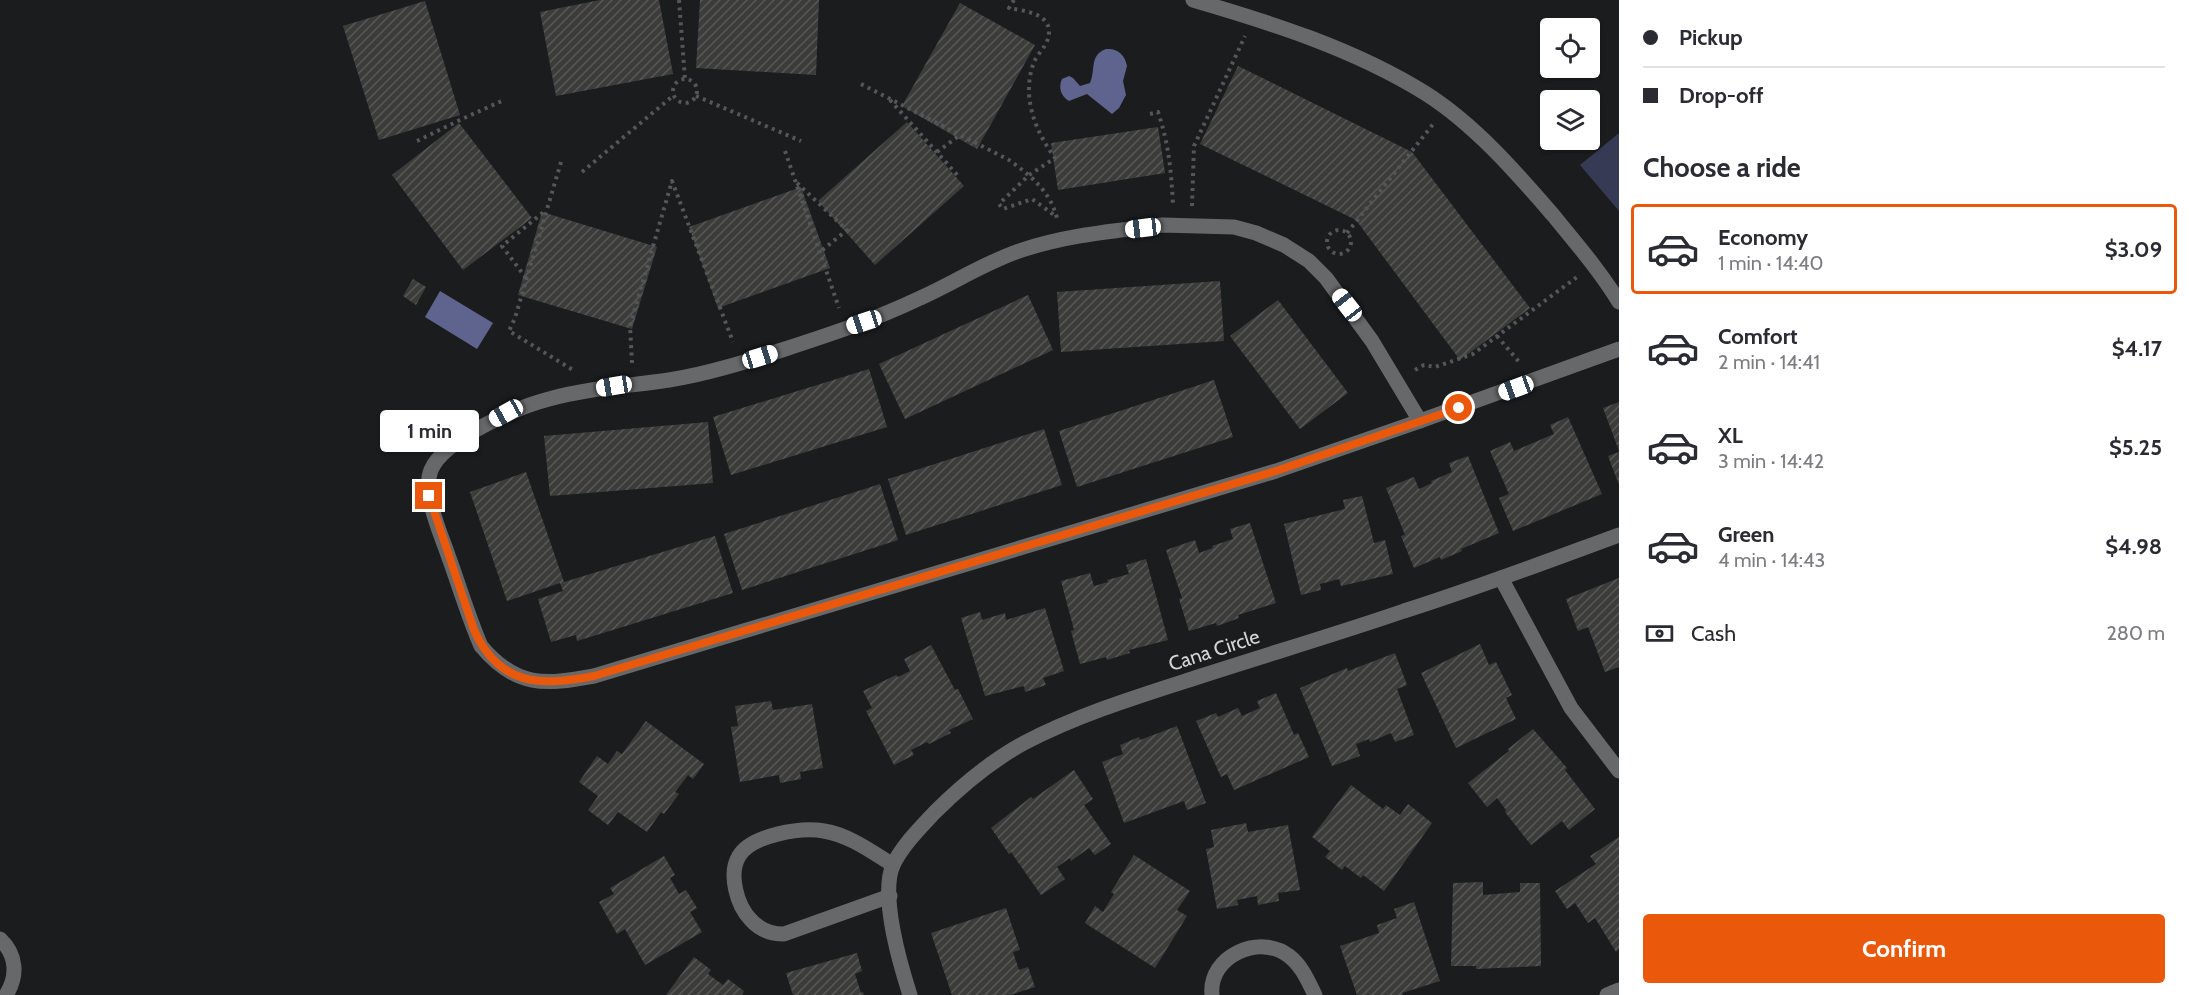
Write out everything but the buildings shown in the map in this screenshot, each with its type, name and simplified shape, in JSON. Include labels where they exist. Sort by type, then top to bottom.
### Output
[{"type":"street","points":[[1193,0],[1253,18],[1349,54],[1390,73],[1446,108],[1510,167],[1570,235],[1619,302]]},
{"type":"street","points":[[1420,421],[1372,341],[1326,278],[1309,261],[1284,245],[1256,233],[1234,227],[1174,225],[1080,235],[1000,258],[897,309],[846,329],[740,363],[697,374],[602,388],[540,401],[506,413],[449,449],[431,470],[428,483],[429,496],[481,646],[491,658],[516,676],[539,681],[560,682],[594,676],[1276,471],[1420,421],[1534,381],[1619,350]]},
{"type":"street","name":"Cana Circle","points":[[910,995],[896,943],[890,896],[893,865],[908,843],[956,791],[993,763],[1034,738],[1107,708],[1162,688],[1405,611],[1619,535]]},
{"type":"street","points":[[1501,578],[1571,708],[1619,771]]},
{"type":"street","points":[[890,896],[784,934],[772,933],[758,926],[748,917],[737,895],[734,874],[737,859],[744,850],[774,835],[801,830],[825,831],[838,835],[893,865]]},
{"type":"street","points":[[0,939],[9,950],[15,968],[13,983],[6,995]]},
{"type":"street","points":[[1212,995],[1212,981],[1223,963],[1232,955],[1256,946],[1268,946],[1288,955],[1304,973],[1315,995]]},
{"type":"street","points":[[1607,995],[1619,990]]},
{"type":"path","points":[[679,0],[685,79]]},
{"type":"path","points":[[1014,0],[1010,8],[1036,14],[1045,22],[1049,32],[1047,41],[1034,63],[1029,94],[1039,132],[1055,158],[1029,175],[999,204],[1003,209],[1032,199],[1057,217]]},
{"type":"path","points":[[1191,225],[1194,146],[1253,18]]},
{"type":"path","points":[[582,172],[674,95],[675,86],[679,81],[685,79],[694,82],[697,90],[693,100],[686,103],[680,102],[674,95]]},
{"type":"path","points":[[861,84],[1009,160],[1029,175],[1053,202],[1063,239]]},
{"type":"path","points":[[696,96],[801,141]]},
{"type":"path","points":[[887,97],[960,178]]},
{"type":"path","points":[[417,141],[504,100]]},
{"type":"path","points":[[1347,233],[1446,108]]},
{"type":"path","points":[[1150,114],[1158,112],[1170,156],[1174,225]]},
{"type":"path","points":[[937,152],[960,135]]},
{"type":"path","points":[[785,151],[846,329]]},
{"type":"path","points":[[561,162],[515,318],[509,331],[602,388]]},
{"type":"path","points":[[633,383],[630,326],[672,181],[740,363]]},
{"type":"path","points":[[796,182],[848,230],[820,252]]},
{"type":"path","points":[[526,279],[502,246],[547,209]]},
{"type":"path","points":[[1339,230],[1347,233],[1351,243],[1347,250],[1339,254],[1330,250],[1327,241],[1330,234],[1339,230]]},
{"type":"path","points":[[1397,382],[1424,365],[1435,367],[1473,354],[1593,265]]},
{"type":"path","points":[[1497,336],[1534,381]]},
{"type":"shaded area","points":[[1106,49],[1120,53],[1127,66],[1123,81],[1126,95],[1119,108],[1112,114],[1087,94],[1069,101],[1060,89],[1062,79],[1069,76],[1080,86],[1090,83],[1095,59]]},
{"type":"shaded area","points":[[1619,133],[1619,211],[1580,165]]},
{"type":"shaded area","points":[[440,291],[493,323],[477,349],[425,317]]},
{"type":"route","points":[[429,496],[481,646],[491,658],[516,676],[539,681],[560,682],[594,676],[1276,471],[1459,408]]}]
